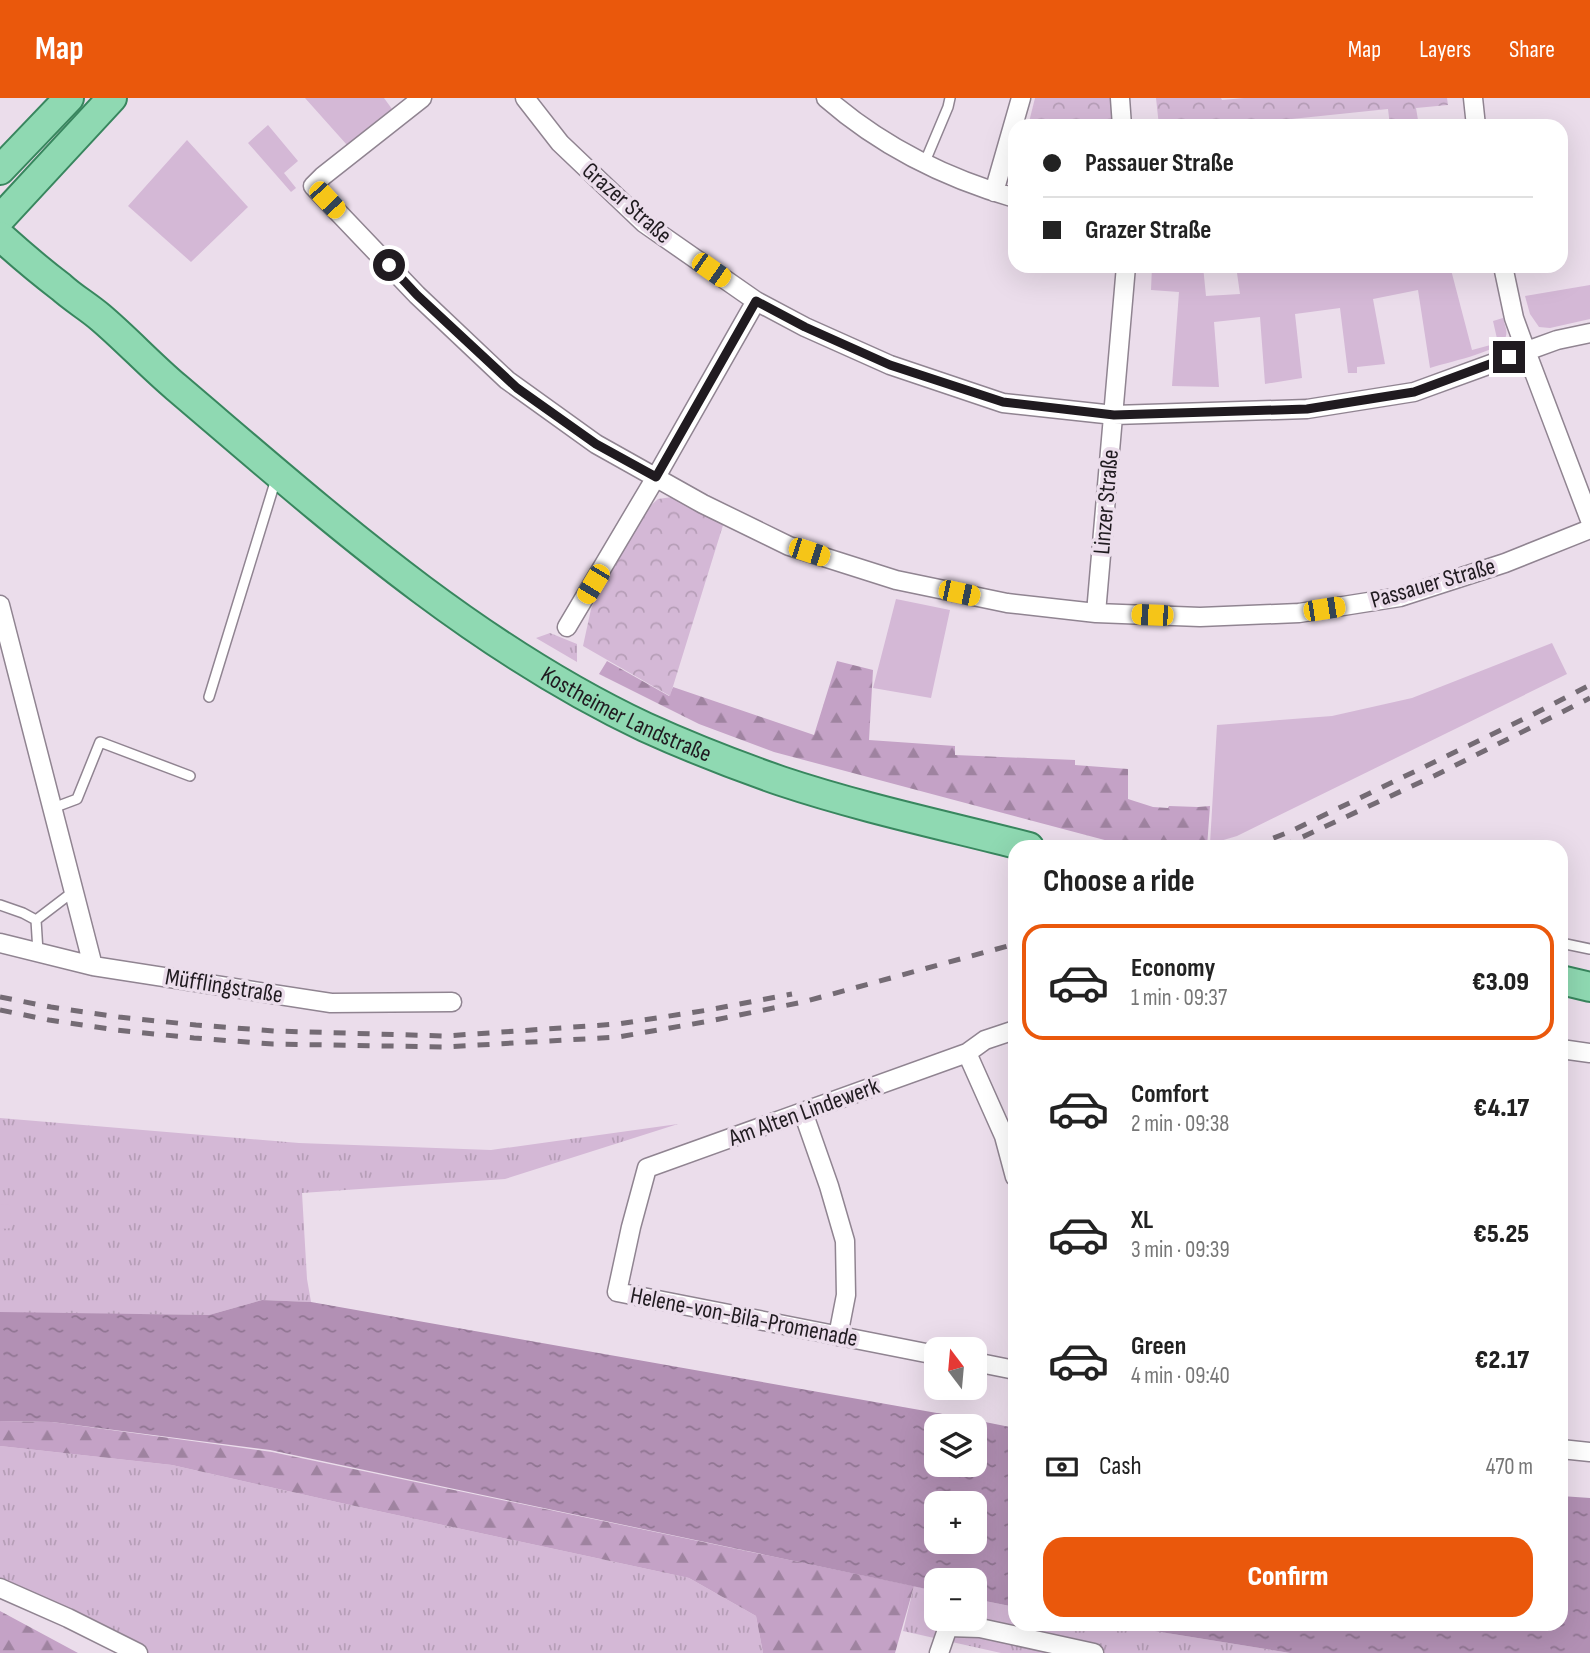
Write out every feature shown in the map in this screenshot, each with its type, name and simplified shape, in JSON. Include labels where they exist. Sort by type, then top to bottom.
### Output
[{"type":"main road","points":[[0,170],[69,98]]},
{"type":"main road","points":[[1,221],[112,98]]},
{"type":"main road","name":"Kostheimer Landstraße","points":[[1,221],[54,266],[100,317],[174,386],[384,562],[506,649],[643,726],[783,782],[1008,842]]},
{"type":"main road","points":[[1568,982],[1590,987]]},
{"type":"street","name":"Passauer Straße","points":[[422,98],[313,186],[417,295],[507,380],[596,444],[703,504],[789,546],[896,580],[1007,603],[1096,613],[1200,617],[1287,613],[1400,597],[1505,563],[1590,529]]},
{"type":"street","name":"Grazer Straße","points":[[525,98],[561,143],[643,223],[756,301],[805,327],[890,365],[1003,402],[1114,415],[1307,409],[1414,392],[1558,340],[1590,333]]},
{"type":"street","points":[[826,98],[888,145],[924,164],[1008,196]]},
{"type":"street","points":[[1015,119],[1021,98]]},
{"type":"street","points":[[1120,98],[1122,119]]},
{"type":"street","points":[[1473,98],[1475,119]]},
{"type":"street","points":[[993,192],[1008,142]]},
{"type":"street","name":"Linzer Straße","points":[[1096,613],[1125,273]]},
{"type":"street","points":[[1504,273],[1514,318],[1590,520]]},
{"type":"street","points":[[567,627],[756,301]]},
{"type":"street","points":[[0,605],[93,966]]},
{"type":"street","name":"Müfflingstraße","points":[[0,943],[93,966],[331,1003],[452,1002]]},
{"type":"street","name":"Am Alten Lindewerk","points":[[631,1227],[647,1168],[967,1053],[985,1041],[1008,1033]]},
{"type":"street","points":[[1568,1050],[1590,1053]]},
{"type":"street","points":[[967,1053],[1008,1151]]},
{"type":"street","points":[[803,1112],[845,1241],[846,1295],[838,1336]]},
{"type":"street","name":"Helene-von-Bila-Promenade","points":[[631,1227],[617,1292],[924,1353]]},
{"type":"street","points":[[987,1364],[1008,1369]]},
{"type":"street","points":[[1568,1450],[1590,1452]]},
{"type":"street","points":[[0,1588],[138,1653]]},
{"type":"street","points":[[939,1653],[948,1627],[980,1628],[1094,1653]]},
{"type":"lane","points":[[924,164],[950,98]]},
{"type":"lane","points":[[209,697],[278,474]]},
{"type":"lane","points":[[53,808],[77,799],[100,742],[190,776]]},
{"type":"lane","points":[[36,920],[74,891]]},
{"type":"lane","points":[[0,905],[36,920]]},
{"type":"lane","points":[[36,920],[38,952]]},
{"type":"lane","points":[[1568,944],[1590,949]]},
{"type":"green space","points":[[305,98],[384,98],[392,109],[347,145]]},
{"type":"green space","points":[[1035,98],[1114,98],[1116,119],[1030,119]]},
{"type":"green space","points":[[1156,98],[1447,98],[1448,105],[1416,108],[1418,119],[1389,119],[1388,109],[1292,119],[1158,119]]},
{"type":"green space","points":[[268,125],[298,161],[284,173],[296,188],[291,192],[248,143]]},
{"type":"green space","points":[[187,140],[248,207],[191,262],[128,206]]},
{"type":"green space","points":[[1152,273],[1204,273],[1206,296],[1240,294],[1237,273],[1452,273],[1472,350],[1498,343],[1493,321],[1503,318],[1506,335],[1504,340],[1492,349],[1430,368],[1418,290],[1373,299],[1385,364],[1357,367],[1357,373],[1348,373],[1340,308],[1295,314],[1302,378],[1265,384],[1260,317],[1214,322],[1219,387],[1172,386],[1179,292],[1151,290]]},
{"type":"green space","points":[[1590,285],[1590,319],[1550,328],[1539,327],[1530,314],[1525,296]]},
{"type":"green space","points":[[680,498],[724,522],[670,696],[583,646],[594,602],[648,508],[658,499]]},
{"type":"green space","points":[[896,599],[950,610],[931,698],[873,688]]},
{"type":"green space","points":[[550,633],[577,644],[577,662],[536,638]]},
{"type":"green space","points":[[1552,643],[1567,674],[1237,836],[1210,840],[1217,725],[1332,716],[1412,698]]},
{"type":"green space","points":[[607,661],[669,696],[673,687],[814,735],[837,661],[873,670],[869,740],[955,746],[955,755],[1075,760],[1075,765],[1128,769],[1128,799],[1153,807],[1210,806],[1208,840],[1105,840],[774,752],[699,724],[599,674]]},
{"type":"green space","points":[[0,1118],[299,1143],[491,1150],[678,1124],[505,1179],[302,1193],[311,1302],[262,1300],[209,1315],[0,1313]]},
{"type":"green space","points":[[9,1204],[12,1228],[0,1229],[0,1205]]},
{"type":"green space","points":[[0,1421],[52,1422],[272,1452],[914,1586],[895,1653],[763,1653],[756,1616],[689,1578],[172,1465],[0,1446]]},
{"type":"green space","points":[[0,1446],[172,1465],[689,1578],[756,1616],[763,1653],[138,1653],[0,1588]]},
{"type":"green space","points":[[914,1586],[924,1588],[924,1631],[987,1631],[987,1601],[1008,1606],[1008,1631],[1154,1631],[1290,1653],[1001,1653],[903,1631]]},
{"type":"green space","points":[[0,1611],[78,1653],[0,1653]]},
{"type":"water","points":[[262,1300],[311,1302],[942,1414],[924,1414],[924,1477],[987,1477],[987,1422],[1008,1427],[1008,1606],[987,1601],[987,1568],[924,1568],[924,1588],[270,1450],[52,1422],[0,1421],[0,1312],[209,1315]]},
{"type":"water","points":[[1568,1496],[1590,1498],[1590,1653],[1290,1653],[1154,1631],[1568,1631]]},
{"type":"railway","points":[[1269,840],[1590,685]]},
{"type":"railway","points":[[1296,840],[1436,775],[1590,698]]},
{"type":"railway","points":[[0,1010],[116,1030],[273,1044],[445,1047],[618,1037],[803,1002],[1008,946]]},
{"type":"railway","points":[[0,997],[119,1017],[196,1025],[275,1031],[445,1036],[618,1024],[792,994]]},
{"type":"route","points":[[389,265],[417,295],[517,388],[596,444],[656,477],[756,301],[805,327],[890,365],[1003,402],[1114,415],[1307,409],[1414,392],[1509,357]]}]
